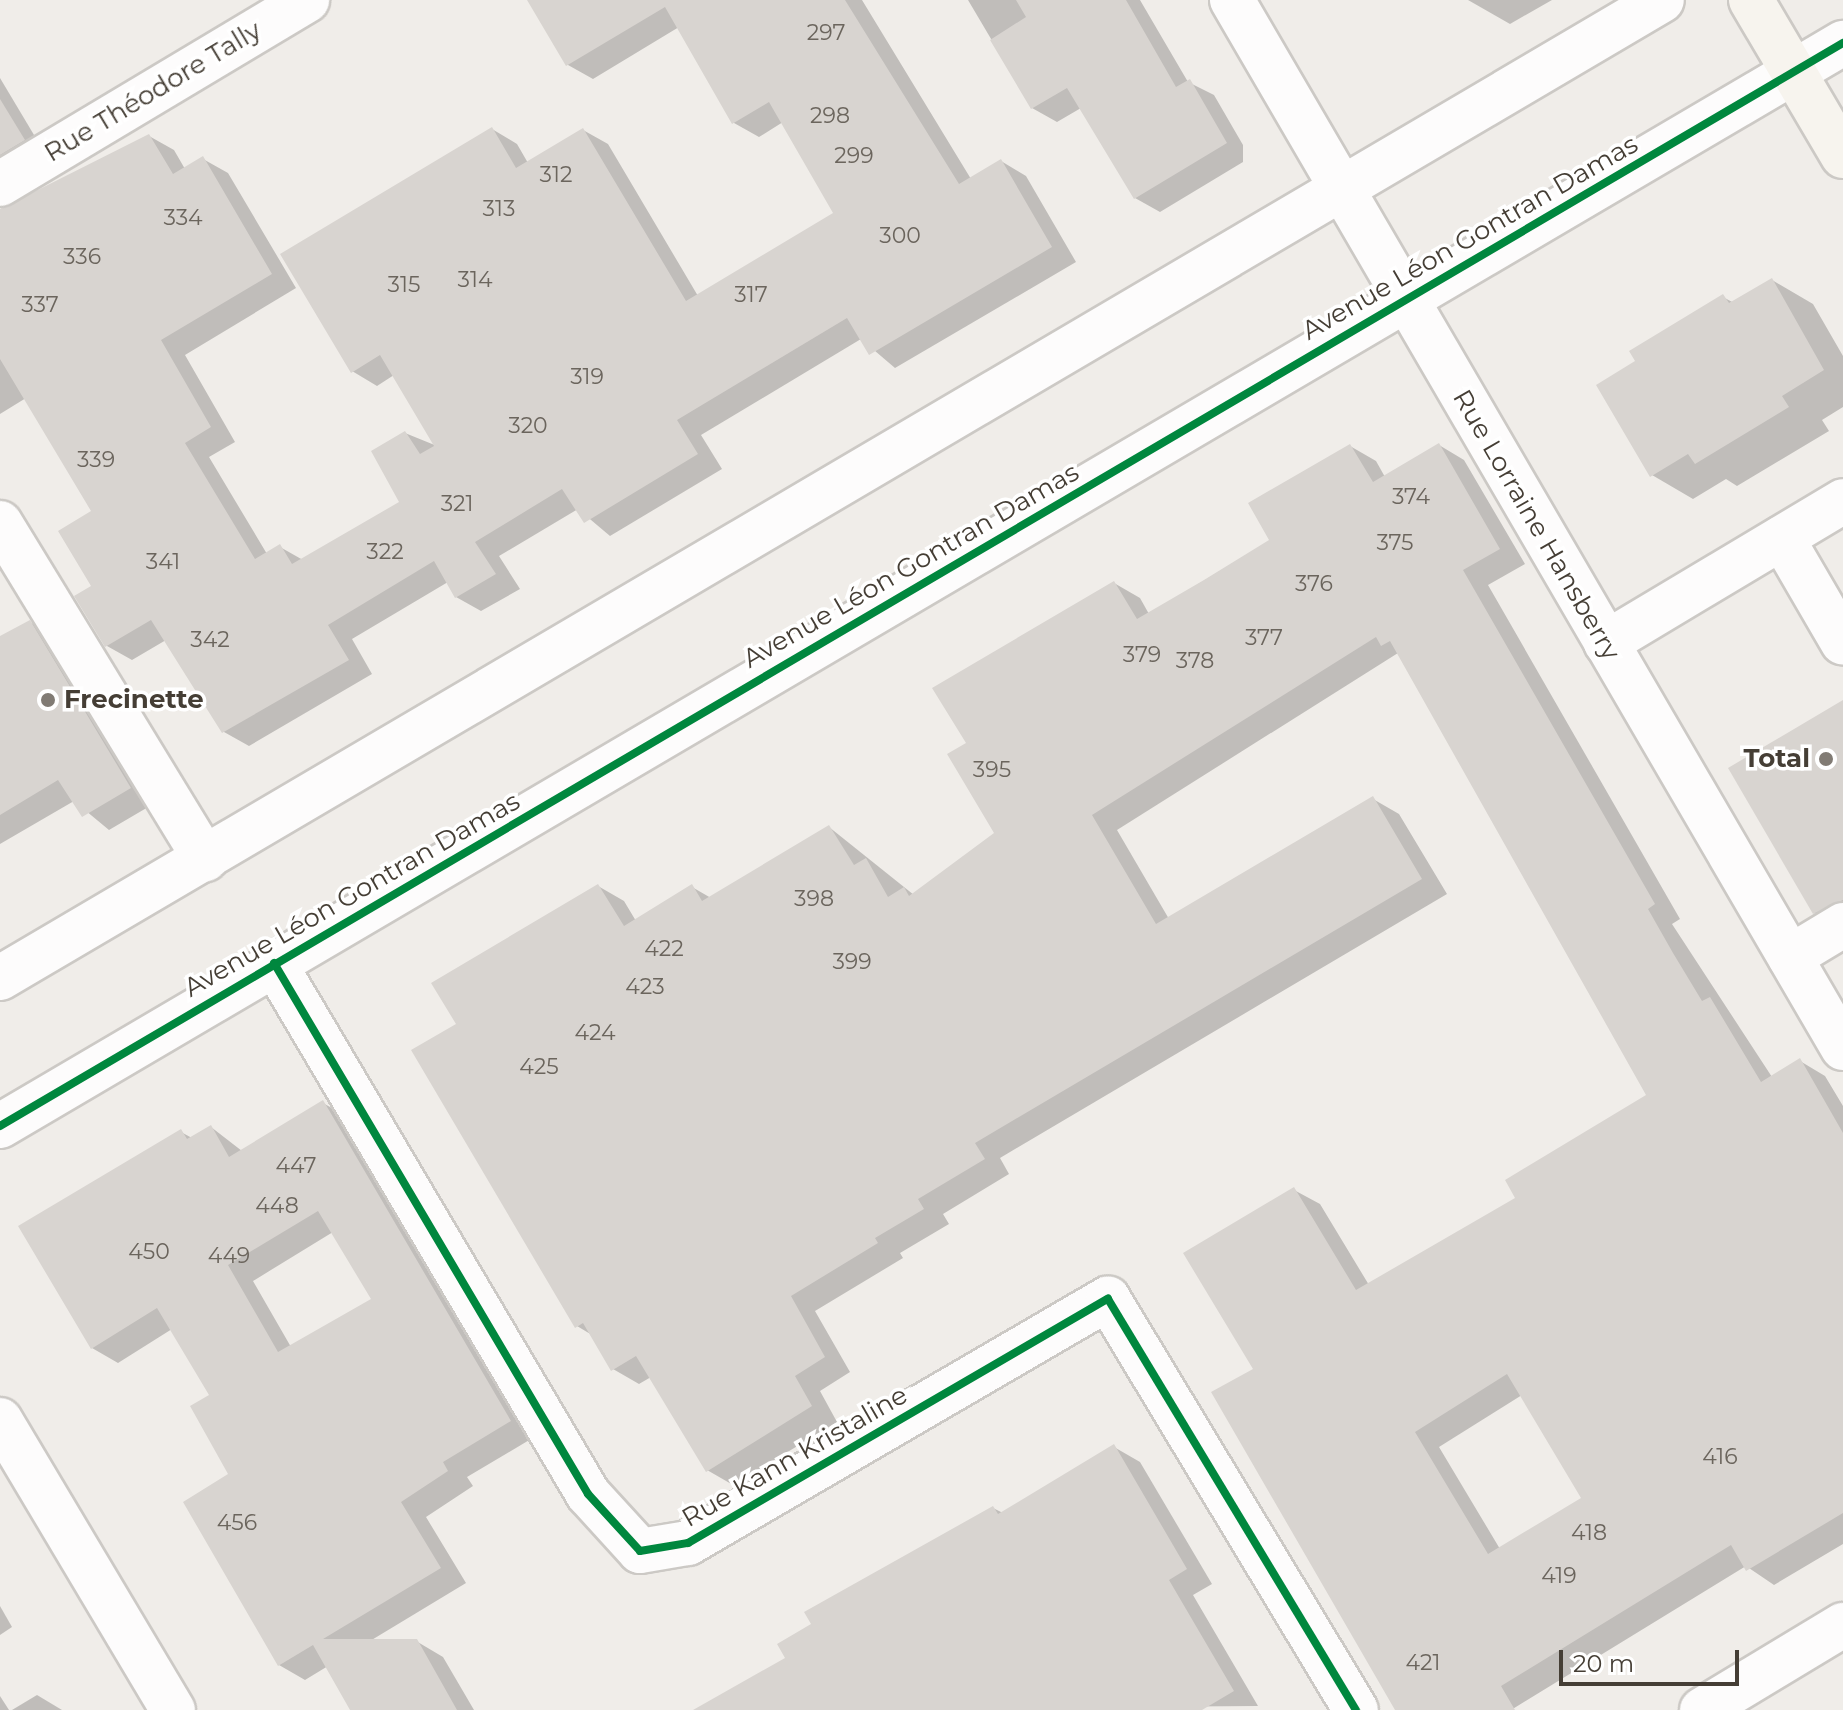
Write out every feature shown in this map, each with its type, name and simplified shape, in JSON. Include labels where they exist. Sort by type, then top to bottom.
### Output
[{"type":"main road","points":[[1751,0],[1843,156]]},
{"type":"street","name":"Rue Théodore Tally","points":[[0,184],[307,0]]},
{"type":"street","name":"Rue Lorraine Hansberry","points":[[1232,0],[1404,300],[1843,1048]]},
{"type":"street","points":[[0,978],[1662,0]]},
{"type":"street","name":"Avenue Léon Gontran Damas","points":[[0,1126],[1843,43]]},
{"type":"street","points":[[1606,643],[1843,501]]},
{"type":"street","points":[[0,523],[205,859]]},
{"type":"street","points":[[1782,538],[1843,643]]},
{"type":"street","points":[[1790,957],[1843,925]]},
{"type":"street","name":"Rue Kann Kristaline","points":[[274,963],[588,1494],[640,1551],[688,1543],[1108,1299],[1356,1710]]},
{"type":"street","points":[[0,1420],[173,1710]]},
{"type":"street","points":[[1702,1710],[1843,1625]]},
{"type":"building","points":[[527,0],[845,0],[959,184],[1001,159],[1052,247],[869,355],[847,318],[677,420],[698,454],[584,523],[562,489],[475,542],[496,574],[455,598],[434,561],[328,625],[349,660],[222,733],[151,620],[105,647],[74,596],[91,586],[58,531],[91,511],[0,359],[0,209],[149,134],[173,174],[203,156],[272,274],[161,340],[211,427],[185,443],[255,559],[280,544],[292,564],[399,502],[371,451],[405,431],[420,454],[434,446],[380,355],[351,373],[280,254],[492,127],[516,168],[583,128],[686,301],[833,213],[769,102],[732,124],[665,7],[566,66]]},
{"type":"building","points":[[1016,0],[1126,0],[1176,87],[1190,79],[1227,143],[1134,199],[1067,88],[1031,109],[990,40],[1026,17]]},
{"type":"building","points":[[0,99],[25,140],[0,155]]},
{"type":"building","points":[[1772,278],[1824,370],[1782,396],[1789,407],[1695,464],[1688,454],[1650,477],[1596,385],[1635,361],[1629,351],[1723,294],[1729,303]]},
{"type":"building","points":[[1439,443],[1500,549],[1463,570],[1655,904],[1648,909],[1673,953],[1702,1001],[1710,997],[1761,1082],[1800,1058],[1843,1133],[1843,1513],[1746,1571],[1731,1545],[1501,1686],[1515,1710],[1395,1710],[1211,1392],[1253,1369],[1183,1253],[1294,1187],[1356,1290],[1515,1198],[1505,1180],[1646,1095],[1390,641],[1381,646],[1376,637],[1092,815],[1156,924],[1373,796],[1422,879],[975,1143],[985,1159],[918,1199],[924,1209],[875,1238],[878,1243],[791,1296],[825,1357],[795,1376],[812,1406],[706,1472],[636,1356],[611,1371],[583,1323],[575,1328],[411,1050],[456,1024],[431,983],[598,884],[624,926],[692,884],[702,901],[829,825],[854,865],[866,858],[888,897],[904,887],[909,896],[994,833],[947,754],[966,743],[932,688],[1114,581],[1137,619],[1204,580],[1269,540],[1248,503],[1350,444],[1373,482]],"holes":[[[1507,1374],[1581,1498],[1488,1554],[1415,1432]]]},
{"type":"building","points":[[30,620],[131,788],[82,817],[58,780],[0,815],[0,636]]},
{"type":"building","points":[[1843,700],[1843,900],[1813,914],[1728,768]]},
{"type":"building","points":[[323,1100],[511,1421],[443,1462],[448,1471],[401,1502],[441,1568],[323,1639],[417,1639],[457,1710],[350,1710],[313,1645],[278,1666],[183,1502],[228,1474],[190,1406],[209,1395],[157,1308],[91,1349],[18,1226],[181,1129],[187,1139],[211,1125],[229,1157]],"holes":[[[318,1211],[371,1299],[278,1352],[228,1265]]]},
{"type":"building","points":[[1114,1444],[1187,1569],[1169,1580],[1234,1691],[1202,1710],[693,1710],[785,1658],[777,1644],[811,1624],[804,1612],[993,1506],[998,1514]]},
{"type":"cycle path","points":[[0,1126],[1843,43]]},
{"type":"cycle path","points":[[274,963],[588,1494],[640,1551],[688,1543],[1108,1299],[1356,1710]]},
{"type":"place","name":"Frecinette","points":[[48,700]]},
{"type":"place","name":"Total","points":[[1826,759]]}]
